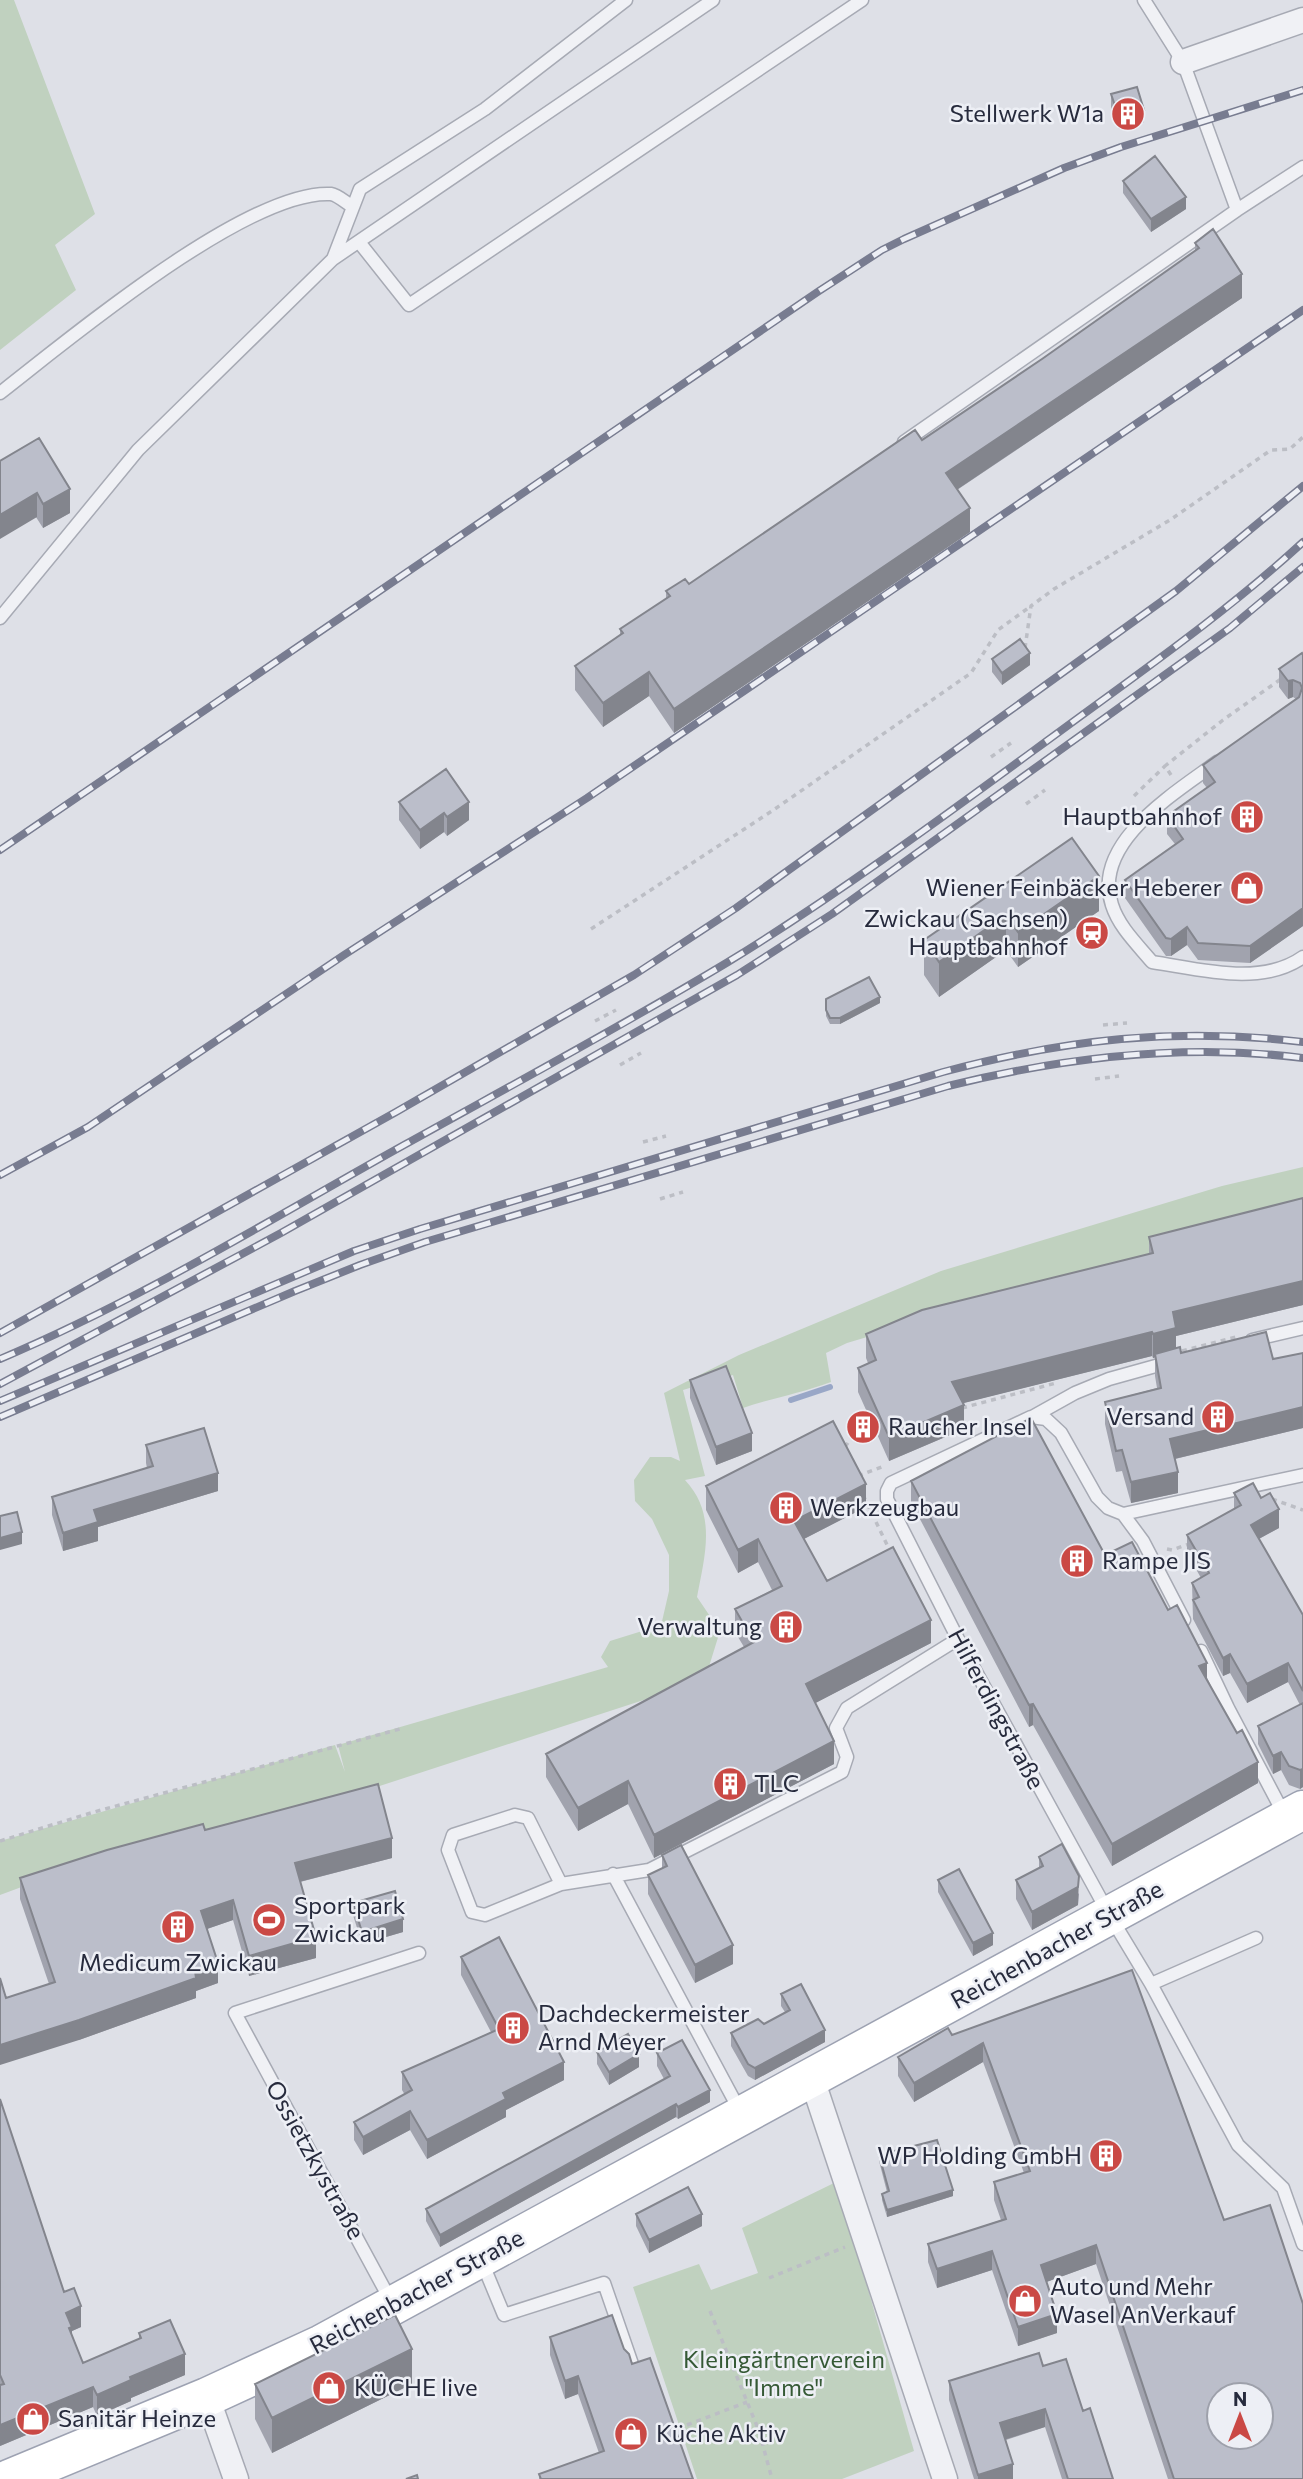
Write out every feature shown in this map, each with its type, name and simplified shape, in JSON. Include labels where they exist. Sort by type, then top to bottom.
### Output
[{"type":"main road","name":"Reichenbacher Straße","points":[[9,2479],[207,2397],[322,2344],[1295,1815]]},
{"type":"street","points":[[1184,62],[1303,20]]},
{"type":"street","points":[[812,2079],[945,2479]]},
{"type":"street","points":[[207,2397],[236,2479]]},
{"type":"lane","points":[[333,259],[360,189],[485,109],[626,0]]},
{"type":"lane","points":[[0,618],[138,450],[333,259],[713,0]]},
{"type":"lane","points":[[359,242],[409,305],[862,0]]},
{"type":"lane","points":[[1144,0],[1184,62],[1237,210]]},
{"type":"lane","points":[[897,448],[1237,210],[1303,167]]},
{"type":"lane","points":[[0,394],[194,249],[267,210],[311,195],[334,194],[353,207]]},
{"type":"lane","points":[[1226,755],[1140,823],[1114,855],[1108,876],[1111,903],[1120,923],[1152,962],[1224,972],[1261,973],[1283,967],[1303,957]]},
{"type":"lane","points":[[1243,1342],[1303,1328]]},
{"type":"lane","points":[[1031,1417],[1108,1378],[1183,1358]]},
{"type":"lane","points":[[1031,1417],[1046,1419],[1061,1433],[1097,1497],[1108,1508],[1123,1514],[1143,1541],[1228,1708],[1295,1815]]},
{"type":"lane","name":"Hilferdingstraße","points":[[1031,1417],[891,1483],[887,1500],[958,1639],[1110,1916],[1152,1984],[1238,2145],[1283,2188],[1303,2244]]},
{"type":"lane","points":[[1123,1514],[1303,1475]]},
{"type":"lane","points":[[561,1884],[528,1818],[515,1815],[453,1835],[448,1850],[472,1912],[485,1915],[561,1884],[649,1870],[842,1772],[847,1757],[836,1728],[847,1708],[958,1639]]},
{"type":"lane","points":[[613,1874],[742,2117]]},
{"type":"lane","points":[[1152,1984],[1256,1938]]},
{"type":"lane","name":"Ossietzkystraße","points":[[394,2306],[235,2013],[419,1953]]},
{"type":"lane","points":[[481,2259],[504,2315],[604,2283],[632,2364]]},
{"type":"path","points":[[591,929],[772,811],[971,673],[998,630],[1054,589],[1170,520],[1270,450],[1290,449],[1303,437]]},
{"type":"path","points":[[1025,652],[1031,606]]},
{"type":"path","points":[[1134,796],[1165,766],[1290,672]]},
{"type":"path","points":[[992,757],[1011,743]]},
{"type":"path","points":[[1165,766],[1181,788]]},
{"type":"path","points":[[1026,804],[1045,790]]},
{"type":"path","points":[[595,1021],[616,1010]]},
{"type":"path","points":[[1103,1025],[1127,1023]]},
{"type":"path","points":[[620,1065],[641,1053]]},
{"type":"path","points":[[1095,1079],[1119,1076]]},
{"type":"path","points":[[643,1142],[666,1136]]},
{"type":"path","points":[[660,1199],[683,1192]]},
{"type":"path","points":[[0,1841],[94,1812],[400,1729]]},
{"type":"path","points":[[769,2278],[866,2238]]},
{"type":"path","points":[[710,2311],[759,2431],[772,2479]]},
{"type":"path","points":[[687,2425],[747,2402]]},
{"type":"green space","points":[[0,0],[14,0],[95,214],[55,245],[76,290],[0,350]]},
{"type":"green space","points":[[1303,1167],[1303,1216],[1132,1258],[847,1343],[826,1353],[831,1382],[743,1408],[733,1375],[683,1390],[705,1476],[685,1480],[702,1507],[705,1521],[705,1550],[697,1597],[720,1631],[707,1673],[659,1695],[352,1795],[105,1856],[0,1895],[0,1841],[335,1745],[345,1772],[338,1745],[608,1667],[601,1657],[610,1641],[639,1632],[660,1630],[669,1591],[669,1555],[652,1519],[635,1501],[634,1480],[650,1457],[671,1457],[680,1461],[664,1393],[739,1355],[941,1271],[1222,1186]]},
{"type":"green space","name":"Kleingärtnerverein \"Imme\"","points":[[834,2183],[862,2268],[914,2451],[842,2479],[697,2479],[633,2287],[699,2264],[711,2290],[758,2273],[742,2228]]},
{"type":"building","points":[[1137,87],[1144,110],[1119,117],[1111,94]]},
{"type":"building","points":[[1155,156],[1186,197],[1151,219],[1123,181]]},
{"type":"building","points":[[1213,229],[1242,274],[946,473],[970,508],[674,709],[649,672],[603,703],[575,666],[623,633],[620,629],[670,596],[666,591],[685,579],[689,584],[915,430],[922,440],[1042,359],[1199,248],[1195,243]]},
{"type":"building","points":[[39,438],[70,489],[43,504],[37,493],[0,515],[0,461]]},
{"type":"building","points":[[1020,639],[1030,653],[1002,673],[992,659]]},
{"type":"building","name":"Hauptbahnhof","points":[[1302,653],[1303,908],[1250,946],[1198,943],[1187,927],[1171,939],[1166,938],[1125,880],[1183,839],[1167,816],[1215,782],[1203,765],[1299,697],[1302,688],[1300,683],[1288,681],[1279,669]]},
{"type":"building","points":[[446,769],[469,802],[447,817],[444,813],[420,830],[399,802]]},
{"type":"building","points":[[1072,838],[1099,876],[1018,932],[1006,915],[939,962],[924,940]]},
{"type":"building","points":[[869,977],[880,997],[840,1018],[830,1018],[826,1010],[826,999]]},
{"type":"building","points":[[1303,1198],[1303,1281],[1173,1312],[1176,1328],[952,1382],[964,1405],[889,1437],[858,1368],[876,1360],[866,1334],[922,1310],[1153,1253],[1149,1237]]},
{"type":"building","points":[[1266,1332],[1273,1359],[1303,1353],[1303,1407],[1170,1439],[1178,1472],[1131,1482],[1122,1450],[1116,1451],[1105,1402],[1161,1388],[1155,1354],[1180,1347],[1181,1353]]},
{"type":"building","points":[[726,1366],[752,1433],[716,1447],[690,1380]]},
{"type":"building","points":[[1031,1418],[1105,1555],[1132,1542],[1168,1610],[1177,1605],[1207,1663],[1199,1666],[1237,1733],[1242,1730],[1258,1762],[1112,1844],[1033,1704],[1029,1705],[911,1481]]},
{"type":"building","points":[[833,1421],[866,1484],[794,1521],[827,1581],[893,1547],[931,1620],[806,1684],[834,1741],[654,1835],[628,1781],[578,1808],[546,1754],[754,1642],[735,1609],[782,1586],[758,1539],[738,1550],[706,1486]]},
{"type":"building","points":[[204,1428],[218,1473],[94,1510],[98,1522],[63,1533],[52,1497],[153,1466],[146,1445]]},
{"type":"building","points":[[1253,1483],[1261,1498],[1270,1493],[1279,1509],[1251,1525],[1303,1615],[1303,1691],[1288,1663],[1247,1684],[1230,1654],[1223,1658],[1193,1600],[1199,1597],[1192,1583],[1209,1573],[1187,1535],[1241,1505],[1234,1493]]},
{"type":"building","points":[[17,1512],[22,1532],[0,1538],[0,1516]]},
{"type":"building","points":[[1303,1703],[1303,1769],[1300,1770],[1289,1766],[1281,1752],[1273,1756],[1258,1726]]},
{"type":"building","points":[[378,1784],[392,1838],[295,1863],[316,1937],[249,1956],[233,1900],[201,1911],[218,1963],[195,1971],[196,1978],[0,2045],[0,1978],[6,1998],[55,1982],[20,1878],[107,1850],[203,1824],[205,1830]]},
{"type":"building","points":[[1062,1844],[1079,1876],[1078,1887],[1032,1912],[1016,1880],[1043,1866],[1039,1857]]},
{"type":"building","points":[[681,1845],[733,1945],[695,1965],[648,1875],[667,1866],[662,1855]]},
{"type":"building","points":[[959,1869],[993,1933],[973,1943],[938,1880]]},
{"type":"building","points":[[395,1891],[403,1919],[362,1932],[353,1903]]},
{"type":"building","points":[[499,1937],[564,2062],[503,2093],[506,2099],[427,2140],[410,2111],[363,2137],[354,2122],[412,2090],[402,2072],[499,2029],[461,1957]]},
{"type":"building","points":[[1132,1970],[1224,2220],[1270,2205],[1303,2304],[1303,2479],[1174,2479],[1096,2245],[1041,2265],[1057,2314],[1018,2327],[992,2251],[937,2269],[928,2244],[1006,2219],[994,2182],[1030,2171],[983,2043],[914,2083],[898,2057],[948,2028],[952,2035]]},
{"type":"building","points":[[801,1984],[825,2030],[755,2068],[748,2064],[731,2033],[758,2019],[764,2024],[790,2010],[781,1994]]},
{"type":"building","points":[[628,2034],[639,2054],[609,2072],[597,2052]]},
{"type":"building","points":[[682,2040],[710,2090],[678,2107],[676,2104],[440,2235],[426,2209],[670,2076],[657,2053]]},
{"type":"building","points":[[0,2099],[64,2292],[74,2288],[81,2306],[66,2313],[83,2363],[141,2338],[139,2333],[170,2320],[185,2354],[130,2377],[131,2380],[97,2395],[93,2387],[0,2425],[0,2385],[4,2384],[0,2375]]},
{"type":"building","points":[[937,2140],[953,2190],[887,2210],[882,2194],[889,2191],[879,2155]]},
{"type":"building","points":[[688,2187],[702,2214],[649,2240],[636,2214]]},
{"type":"building","points":[[395,2315],[412,2349],[272,2418],[255,2384]]},
{"type":"building","name":"Küche Aktiv","points":[[612,2315],[632,2364],[650,2358],[693,2479],[541,2479],[539,2474],[604,2451],[578,2376],[565,2381],[550,2337]]},
{"type":"building","points":[[1039,2353],[1043,2366],[1066,2359],[1083,2411],[1090,2408],[1113,2479],[1068,2479],[1045,2409],[1000,2423],[1013,2464],[978,2475],[949,2381]]},
{"type":"waterway","points":[[791,1400],[830,1387]]},
{"type":"railway","points":[[0,850],[882,250],[1064,168],[1121,147],[1303,90]]},
{"type":"railway","points":[[0,1175],[88,1127],[344,955],[587,798],[1303,310]]},
{"type":"railway","points":[[0,1333],[396,1112],[634,975],[736,908],[1176,591],[1303,486]]},
{"type":"railway","points":[[0,1359],[103,1311],[205,1258],[728,962],[854,879],[978,791],[1184,640],[1303,542]]},
{"type":"railway","points":[[0,1384],[281,1233],[737,975],[832,914],[1230,628],[1303,567]]},
{"type":"railway","points":[[0,1401],[354,1251],[943,1072],[1033,1051],[1121,1039],[1210,1036],[1303,1042]]},
{"type":"railway","points":[[0,1417],[295,1291],[425,1242],[948,1086],[1036,1067],[1124,1056],[1213,1052],[1303,1058]]},
{"type":"place","name":"Stellwerk W1a","points":[[1128,114]]},
{"type":"place","name":"Hauptbahnhof","points":[[1247,817]]},
{"type":"place","name":"Wiener Feinbäcker Heberer","points":[[1247,888]]},
{"type":"place","name":"Zwickau (Sachsen) Hauptbahnhof","points":[[1092,933]]},
{"type":"place","name":"Versand","points":[[1218,1417]]},
{"type":"place","name":"Raucher Insel","points":[[863,1427]]},
{"type":"place","name":"Werkzeugbau","points":[[786,1508]]},
{"type":"place","name":"Rampe JIS","points":[[1077,1561]]},
{"type":"place","name":"Verwaltung","points":[[786,1627]]},
{"type":"place","name":"TLC","points":[[730,1784]]},
{"type":"place","name":"Sportpark Zwickau","points":[[269,1920]]},
{"type":"place","name":"Medicum Zwickau","points":[[178,1927]]},
{"type":"place","name":"Dachdeckermeister Arnd Meyer","points":[[513,2028]]},
{"type":"place","name":"WP Holding GmbH","points":[[1106,2156]]},
{"type":"place","name":"Auto und Mehr Wasel AnVerkauf","points":[[1025,2301]]},
{"type":"place","name":"KÜCHE live","points":[[329,2388]]},
{"type":"place","name":"Sanitär Heinze","points":[[33,2419]]},
{"type":"place","name":"Küche Aktiv","points":[[631,2434]]}]
